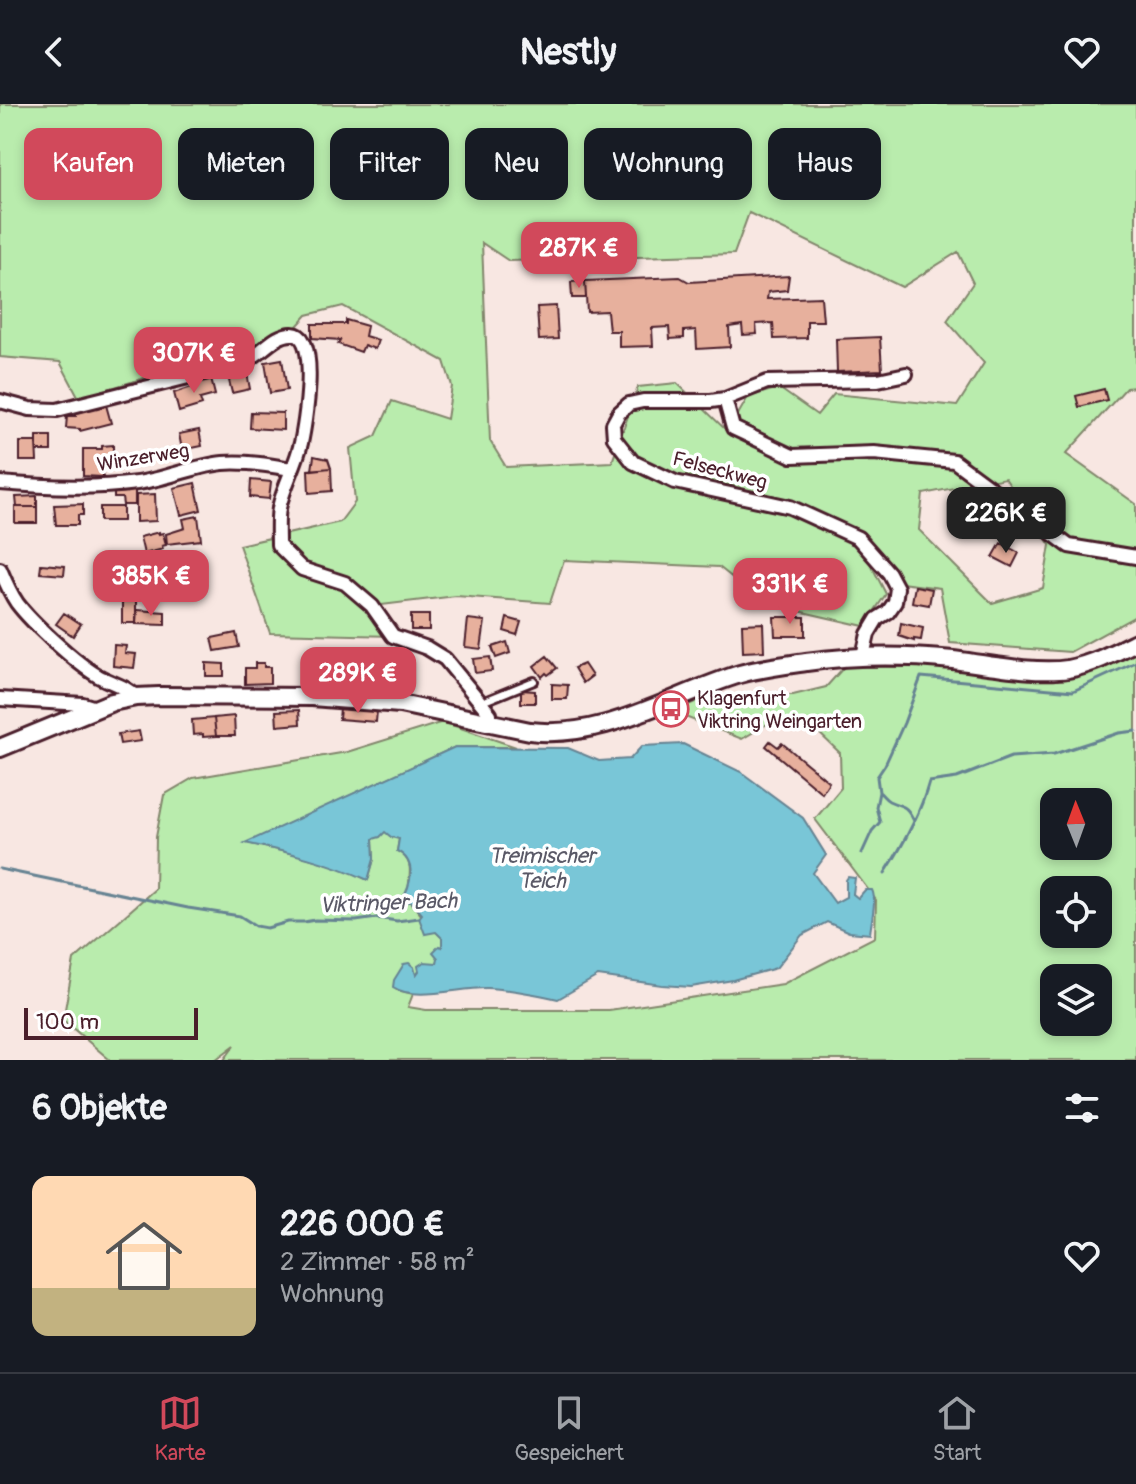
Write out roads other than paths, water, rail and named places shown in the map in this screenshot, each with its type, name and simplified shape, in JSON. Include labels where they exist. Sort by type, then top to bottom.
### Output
[{"type":"main road","points":[[0,748],[96,708],[136,697],[312,697],[400,704],[550,734],[572,732],[624,719],[741,674],[808,662],[863,656],[937,658],[1038,670],[1065,670],[1097,662],[1136,642]]},
{"type":"street","points":[[0,401],[30,409],[57,410],[228,367],[250,358],[278,338],[291,333],[298,335],[307,348],[307,400],[300,446],[279,510],[278,545],[302,569],[345,583],[372,606],[393,636],[427,648],[445,659],[490,714],[487,721]]},
{"type":"street","name":"Felseckweg","points":[[863,656],[868,634],[877,619],[888,612],[895,602],[897,588],[889,573],[858,538],[790,507],[675,482],[633,462],[614,438],[613,424],[629,404],[643,401],[711,401],[725,399],[767,382],[878,380],[906,374]]},
{"type":"street","points":[[725,399],[733,428],[792,456],[874,453],[954,461],[1069,546],[1136,557]]},
{"type":"street","name":"Winzerweg","points":[[0,483],[112,485],[159,479],[220,463],[291,469]]},
{"type":"street","points":[[0,569],[13,597],[30,617],[79,662],[98,676],[130,690],[136,697]]},
{"type":"street","points":[[0,699],[83,704],[96,708]]},
{"type":"lane","points":[[479,703],[534,681]]},
{"type":"water","name":"Treimischer Teich","points":[[683,744],[741,772],[803,818],[826,855],[813,873],[835,903],[846,897],[848,877],[855,878],[853,894],[858,898],[865,890],[872,890],[874,905],[870,934],[849,932],[827,922],[802,935],[776,968],[691,987],[598,976],[558,999],[488,988],[413,993],[393,987],[394,980],[404,964],[414,967],[416,975],[418,966],[424,962],[437,963],[438,958],[433,952],[442,947],[442,938],[436,932],[425,934],[419,918],[422,914],[412,902],[401,902],[411,874],[408,861],[397,851],[399,839],[385,832],[373,839],[374,859],[368,880],[308,858],[245,843],[455,747],[568,748],[599,761],[630,759],[642,746]]},
{"type":"waterway","name":"Viktringer Bach","points":[[862,853],[880,822],[876,807],[879,792],[877,777],[904,723],[921,677],[1073,691],[1136,662]]},
{"type":"waterway","points":[[885,873],[910,829],[929,782],[957,778],[1011,757],[1054,754],[1119,733],[1136,731]]},
{"type":"waterway","points":[[879,792],[907,809],[914,821]]},
{"type":"waterway","name":"Viktringer Bach","points":[[0,869],[240,916],[256,926],[267,928],[288,922],[315,920],[377,918],[397,921],[419,918]]},
{"type":"place","name":"Klagenfurt Viktring Weingarten","points":[[671,709]]}]
